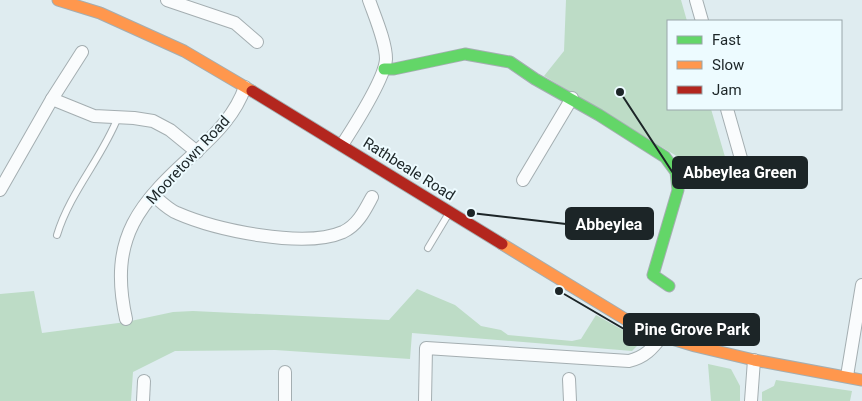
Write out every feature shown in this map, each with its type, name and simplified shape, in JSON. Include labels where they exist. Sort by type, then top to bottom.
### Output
[{"type":"main road","name":"Rathbeale Road","points":[[58,0],[100,13],[184,51],[342,145],[625,319],[662,336],[695,346],[754,360],[862,380]]},
{"type":"main road","points":[[384,69],[394,69],[465,54],[510,62],[536,79],[572,98],[665,157],[674,166],[678,190],[652,271],[653,275],[669,286]]},
{"type":"street","points":[[167,0],[235,23],[257,42]]},
{"type":"street","points":[[342,145],[380,79],[386,59],[369,0]]},
{"type":"street","points":[[696,0],[702,20]]},
{"type":"street","points":[[0,190],[52,99],[82,52]]},
{"type":"street","name":"Mooretown Road","points":[[126,319],[120,285],[120,263],[124,244],[134,220],[153,195],[222,128],[245,87]]},
{"type":"street","points":[[523,180],[572,98]]},
{"type":"street","points":[[52,99],[94,116],[153,121],[170,130],[196,152]]},
{"type":"street","points":[[727,110],[742,162]]},
{"type":"street","points":[[153,195],[176,213],[235,230],[283,238],[327,237],[345,231],[360,218],[372,197]]},
{"type":"street","points":[[847,376],[862,285]]},
{"type":"street","points":[[425,401],[426,348],[629,361],[645,355],[662,336]]},
{"type":"street","points":[[751,401],[754,360]]},
{"type":"street","points":[[285,372],[285,401]]},
{"type":"street","points":[[570,379],[570,401]]},
{"type":"street","points":[[143,401],[144,381]]},
{"type":"lane","points":[[56,234],[68,207],[112,133],[118,117]]},
{"type":"lane","points":[[428,248],[449,212]]},
{"type":"green space","points":[[566,0],[681,0],[687,20],[667,20],[667,110],[711,110],[730,174],[693,173],[680,158],[544,76],[564,51]]},
{"type":"green space","points":[[417,289],[455,305],[481,326],[501,330],[508,335],[572,341],[581,339],[596,315],[637,338],[640,343],[632,351],[412,333],[410,359],[275,350],[175,351],[133,372],[131,401],[0,401],[0,294],[34,291],[42,333],[126,322],[173,312],[193,311],[389,320]]},
{"type":"green space","points":[[708,364],[731,369],[740,386],[740,401],[711,401]]},
{"type":"green space","points":[[776,380],[852,391],[850,401],[762,401],[762,392],[774,386]]},
{"type":"traffic: fast","points":[[384,69],[394,69],[465,54],[510,62],[665,157],[676,172],[678,190],[653,275],[669,286]]},
{"type":"traffic: slow","points":[[58,0],[100,13],[184,51],[252,91]]},
{"type":"traffic: slow","points":[[502,244],[625,319],[662,336],[754,360],[862,380]]},
{"type":"traffic: jam","points":[[252,91],[502,244]]},
{"type":"place","name":"Abbeylea Green","points":[[620,92]]},
{"type":"place","name":"Abbeylea","points":[[471,213]]},
{"type":"place","name":"Pine Grove Park","points":[[559,291]]}]
